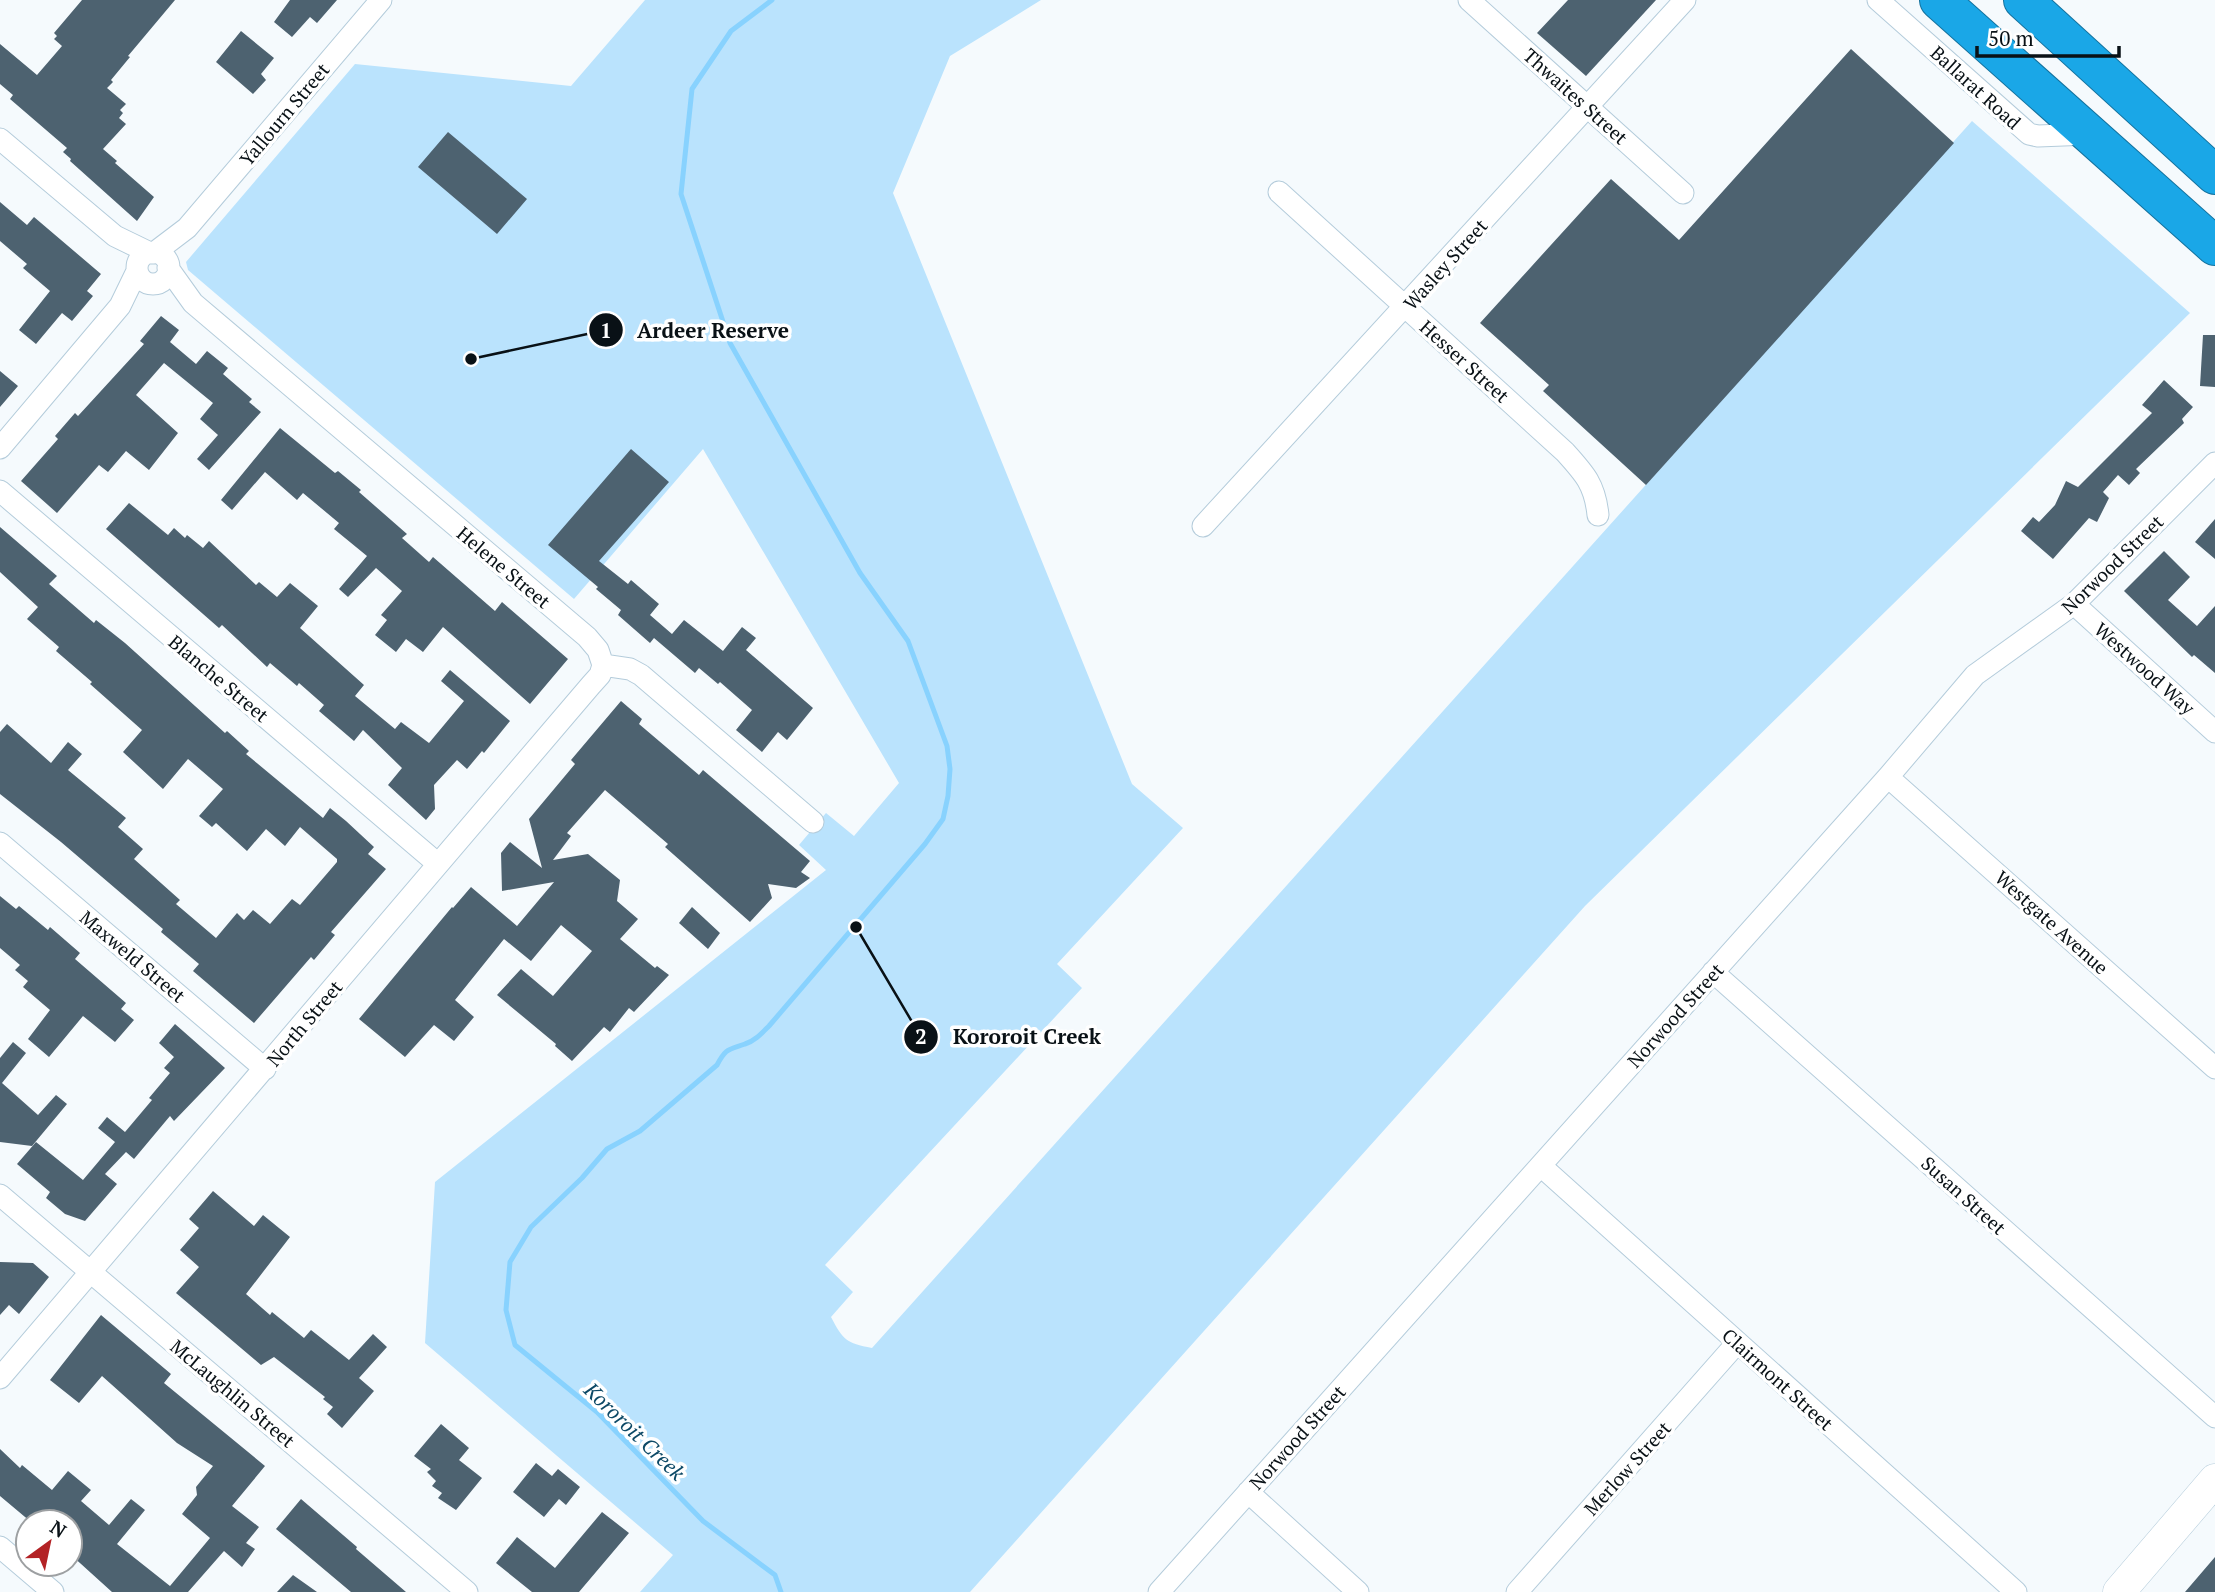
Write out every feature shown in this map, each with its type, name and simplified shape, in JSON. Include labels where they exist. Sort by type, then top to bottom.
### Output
[{"type":"highway","points":[[2023,0],[2215,175]]},
{"type":"highway","points":[[1944,2],[2215,246]]},
{"type":"street","name":"Yallourn Street","points":[[0,448],[381,0]]},
{"type":"street","name":"Thwaites Street","points":[[1469,0],[1683,193]]},
{"type":"street","name":"Wasley Street","points":[[1203,526],[1685,0]]},
{"type":"street","name":"Ballarat Road","points":[[1878,0],[2029,134],[2089,134]]},
{"type":"street","name":"Helene Street","points":[[0,139],[587,637],[598,650],[603,665]]},
{"type":"street","name":"Hesser Street","points":[[1279,192],[1585,473],[1596,496],[1598,515]]},
{"type":"street","name":"Norwood Street","points":[[1159,1592],[1888,777],[1975,675],[2074,604],[2215,463]]},
{"type":"street","name":"Blanche Street","points":[[0,491],[438,864]]},
{"type":"street","name":"Westwood Way","points":[[2074,604],[2215,732]]},
{"type":"street","points":[[603,665],[630,669],[641,676],[813,822]]},
{"type":"street","name":"North Street","points":[[0,1378],[592,685],[600,675],[603,665]]},
{"type":"street","name":"Westgate Avenue","points":[[1888,777],[2215,1068]]},
{"type":"street","name":"Maxweld Street","points":[[0,843],[265,1069]]},
{"type":"street","name":"Susan Street","points":[[1713,972],[2215,1417]]},
{"type":"street","name":"Clairmont Street","points":[[1541,1166],[2016,1592]]},
{"type":"street","name":"McLaughlin Street","points":[[0,1195],[467,1592]]},
{"type":"street","name":"Merlow Street","points":[[1517,1592],[1737,1343]]},
{"type":"street","points":[[2119,1592],[2215,1480]]},
{"type":"street","points":[[1248,1492],[1358,1592]]},
{"type":"street","points":[[0,1546],[53,1592]]},
{"type":"shaded area","points":[[645,0],[1041,0],[950,56],[893,193],[1132,784],[1183,828],[1057,964],[1082,988],[825,1265],[853,1292],[831,1317],[835,1325],[846,1339],[872,1348],[1972,121],[2190,313],[1585,906],[970,1592],[640,1592],[673,1555],[425,1343],[435,1182],[826,870],[799,845],[826,813],[854,836],[899,783],[703,449],[574,599],[188,270],[186,262],[355,64],[571,86]]},
{"type":"building","points":[[82,0],[175,0],[128,56],[130,57],[107,88],[126,104],[120,110],[123,113],[119,118],[126,124],[103,149],[154,197],[137,221],[70,161],[63,152],[67,148],[10,99],[13,95],[0,84],[0,44],[37,75],[62,46],[54,39],[57,36],[54,33]]},
{"type":"building","points":[[290,0],[337,0],[317,23],[310,17],[292,37],[274,22]]},
{"type":"building","points":[[1568,0],[1656,0],[1586,76],[1537,33]]},
{"type":"building","points":[[241,31],[274,58],[261,74],[266,80],[253,94],[216,62]]},
{"type":"building","points":[[1851,49],[1954,143],[1646,485],[1543,391],[1549,385],[1480,323],[1611,179],[1679,240]]},
{"type":"building","points":[[448,132],[527,199],[497,234],[418,167]]},
{"type":"building","points":[[0,202],[27,225],[34,217],[101,274],[87,291],[93,296],[72,321],[62,313],[36,344],[19,330],[50,291],[23,268],[27,264],[0,241]]},
{"type":"building","points":[[161,316],[179,330],[170,342],[196,364],[207,351],[228,368],[223,374],[252,399],[249,402],[261,412],[209,470],[197,459],[218,435],[200,419],[213,403],[164,363],[136,395],[178,433],[149,470],[126,451],[108,472],[99,465],[57,513],[21,481],[58,439],[55,436],[75,413],[78,416],[144,344],[140,341]]},
{"type":"building","points":[[2203,335],[2215,335],[2215,387],[2200,386]]},
{"type":"building","points":[[0,371],[18,386],[0,407]]},
{"type":"building","points":[[2164,380],[2193,407],[2182,419],[2184,423],[2136,469],[2140,473],[2129,485],[2118,475],[2103,492],[2109,498],[2097,522],[2089,518],[2053,559],[2021,531],[2033,517],[2039,522],[2055,505],[2066,481],[2078,487],[2152,413],[2142,405]]},
{"type":"building","points":[[280,428],[335,473],[338,471],[361,490],[359,492],[407,534],[402,538],[429,562],[433,557],[495,611],[502,602],[568,659],[530,704],[443,627],[423,652],[406,639],[396,652],[375,635],[387,620],[381,615],[402,591],[376,568],[348,597],[339,589],[367,556],[334,529],[339,523],[303,493],[297,500],[265,472],[232,510],[221,500]]},
{"type":"building","points":[[631,449],[669,482],[599,561],[628,584],[631,580],[659,604],[650,615],[672,634],[684,620],[723,651],[742,627],[756,638],[746,650],[813,708],[787,740],[778,732],[762,752],[736,730],[752,710],[699,668],[695,673],[654,638],[650,643],[618,615],[621,610],[596,589],[598,587],[548,545]]},
{"type":"building","points":[[129,503],[168,535],[174,528],[203,548],[209,541],[256,585],[259,582],[277,597],[290,583],[318,606],[300,628],[364,685],[355,696],[395,729],[401,722],[429,743],[464,701],[441,681],[450,670],[510,721],[467,769],[457,760],[434,785],[435,809],[426,820],[388,785],[402,768],[363,730],[354,741],[319,711],[324,705],[299,683],[297,686],[270,663],[267,667],[222,625],[219,628],[106,529]]},
{"type":"building","points":[[2215,519],[2215,559],[2195,542]]},
{"type":"building","points":[[0,527],[57,576],[49,584],[94,623],[96,620],[125,643],[225,733],[227,731],[249,751],[246,754],[323,818],[330,808],[346,821],[374,847],[368,854],[386,869],[331,932],[335,935],[314,960],[311,957],[254,1023],[193,971],[199,964],[161,932],[163,929],[0,794],[0,732],[7,724],[51,763],[68,742],[82,754],[68,770],[126,818],[118,827],[143,849],[134,859],[180,900],[176,904],[216,938],[237,913],[244,920],[253,910],[270,924],[292,899],[300,905],[337,859],[300,827],[285,846],[266,829],[247,851],[216,823],[212,827],[199,816],[223,789],[188,759],[163,789],[123,752],[142,730],[90,684],[92,682],[56,651],[59,647],[27,619],[38,607],[0,572]]},
{"type":"building","points":[[2164,551],[2190,577],[2168,600],[2197,626],[2215,606],[2215,673],[2194,655],[2192,657],[2124,591]]},
{"type":"building","points":[[621,701],[642,719],[639,724],[699,775],[703,770],[810,861],[801,872],[810,878],[796,888],[768,884],[772,898],[750,922],[665,847],[668,844],[605,790],[567,833],[571,836],[553,860],[588,854],[620,880],[617,901],[638,919],[620,939],[655,968],[657,966],[669,975],[634,1012],[629,1008],[610,1032],[604,1027],[572,1061],[556,1044],[497,995],[521,969],[553,996],[592,951],[561,925],[531,961],[504,939],[455,1000],[474,1017],[454,1041],[434,1025],[405,1057],[359,1019],[471,887],[517,926],[554,882],[502,891],[501,853],[510,842],[542,868],[529,819],[575,764],[571,760]]},
{"type":"building","points":[[0,896],[16,909],[19,906],[48,930],[50,927],[80,953],[75,959],[126,1003],[121,1009],[134,1020],[115,1042],[83,1016],[49,1057],[28,1039],[50,1010],[23,987],[28,981],[15,970],[20,965],[0,948]]},
{"type":"building","points":[[692,907],[720,933],[708,949],[679,923]]},
{"type":"building","points":[[175,1024],[225,1068],[174,1121],[170,1116],[134,1159],[126,1152],[105,1174],[117,1184],[85,1221],[65,1214],[46,1198],[50,1192],[17,1164],[36,1142],[83,1180],[115,1142],[98,1128],[107,1117],[125,1132],[170,1073],[164,1068],[174,1057],[159,1043]]},
{"type":"building","points":[[13,1042],[26,1053],[2,1083],[38,1115],[56,1095],[67,1104],[32,1146],[0,1142],[0,1058]]},
{"type":"building","points":[[213,1191],[254,1226],[263,1215],[290,1237],[246,1294],[270,1315],[272,1312],[304,1338],[311,1330],[349,1360],[373,1334],[387,1347],[359,1378],[374,1391],[342,1428],[327,1414],[333,1407],[323,1399],[325,1397],[274,1357],[261,1365],[176,1293],[199,1267],[180,1250],[199,1228],[189,1219]]},
{"type":"building","points":[[0,1262],[33,1263],[49,1277],[19,1314],[9,1305],[0,1315]]},
{"type":"building","points":[[101,1315],[171,1374],[164,1383],[265,1466],[232,1506],[259,1527],[246,1543],[255,1549],[242,1567],[224,1551],[188,1592],[112,1592],[84,1567],[84,1508],[14,1508],[0,1496],[0,1449],[20,1468],[22,1465],[52,1490],[68,1471],[91,1490],[81,1501],[109,1525],[131,1499],[145,1510],[117,1544],[170,1586],[210,1538],[182,1514],[197,1495],[196,1487],[213,1466],[177,1443],[102,1376],[79,1403],[50,1380]]},
{"type":"building","points":[[441,1424],[469,1448],[459,1460],[482,1478],[456,1510],[438,1498],[442,1493],[432,1486],[436,1481],[427,1472],[431,1469],[414,1456]]},
{"type":"building","points":[[536,1463],[552,1476],[558,1469],[580,1487],[566,1505],[559,1499],[544,1517],[513,1492]]},
{"type":"building","points":[[301,1499],[406,1592],[351,1592],[276,1529]]},
{"type":"building","points":[[602,1512],[629,1533],[579,1592],[532,1592],[496,1563],[517,1537],[555,1568]]},
{"type":"building","points":[[2215,1557],[2215,1592],[2185,1592]]},
{"type":"building","points":[[293,1575],[317,1592],[277,1592]]},
{"type":"waterway","name":"Kororoit Creek","points":[[772,0],[731,31],[692,89],[681,194],[730,343],[860,573],[908,641],[947,746],[950,769],[948,796],[943,819],[925,844],[769,1026],[752,1041],[725,1052],[717,1065],[640,1131],[607,1149],[582,1178],[531,1227],[510,1262],[506,1310],[515,1345],[597,1412],[703,1521],[775,1575],[781,1592]]},
{"type":"place","name":"Ardeer Reserve","points":[[471,359]]},
{"type":"place","name":"Kororoit Creek","points":[[856,927]]}]
